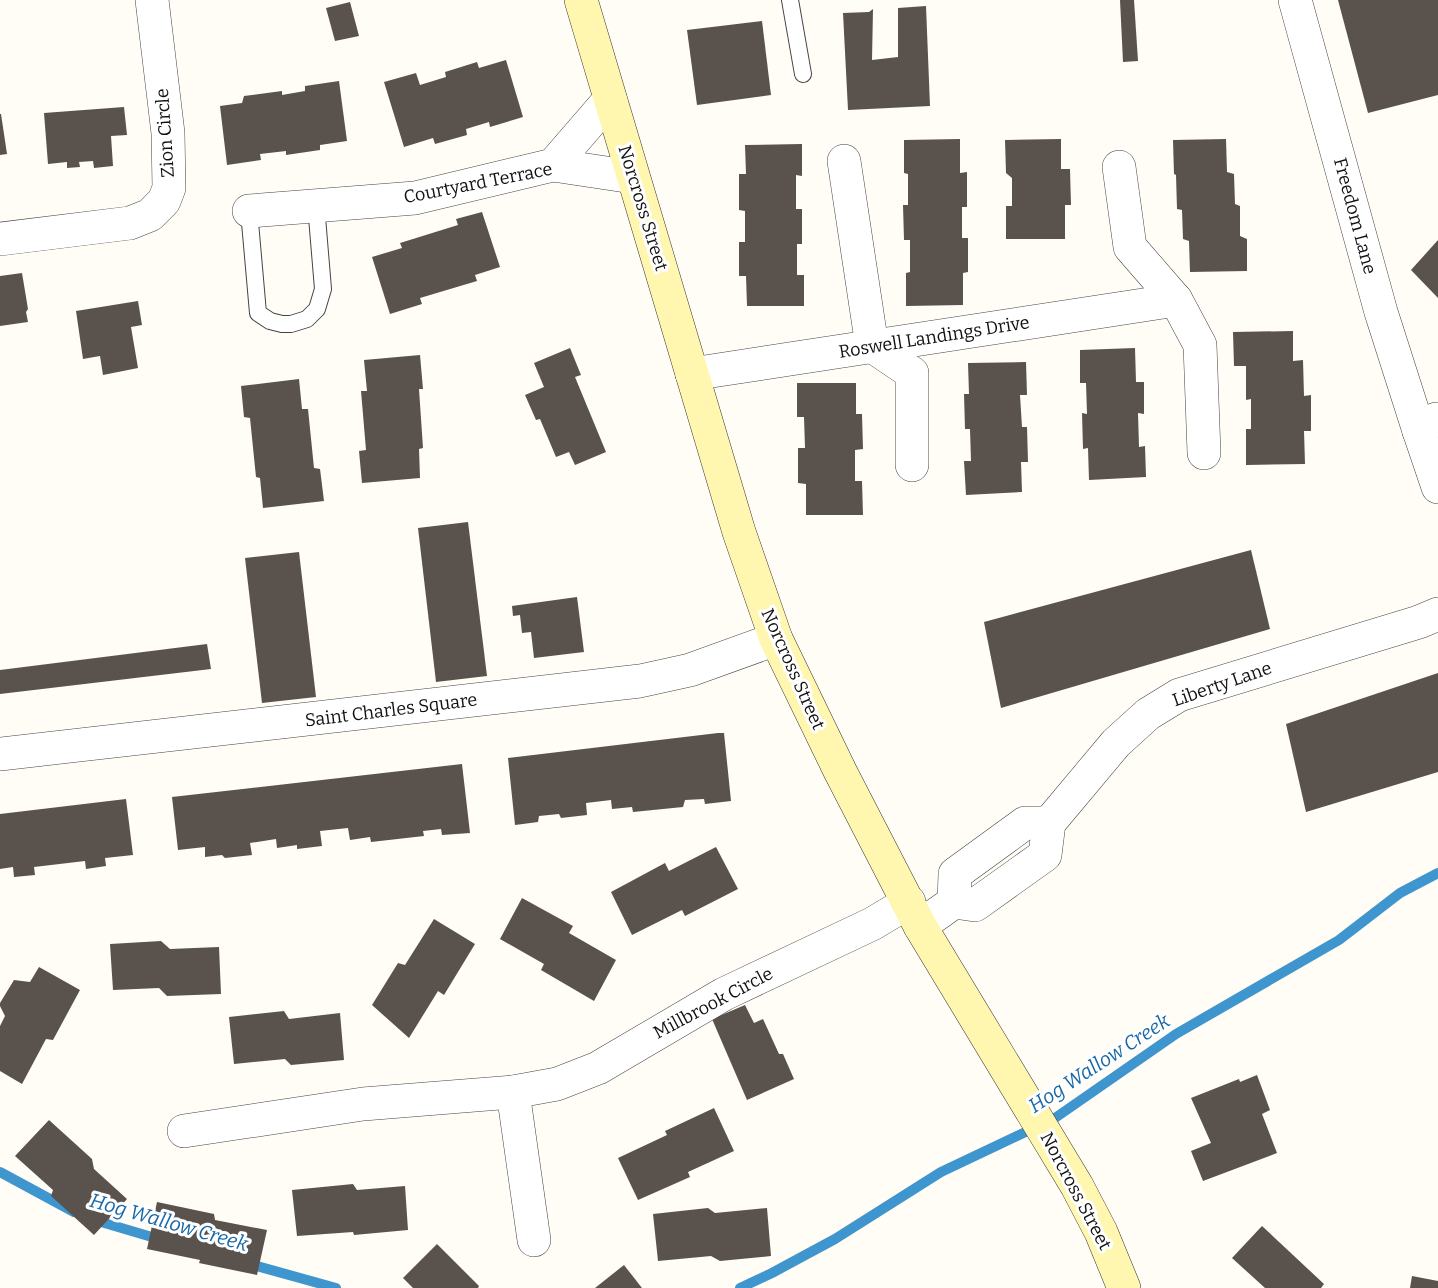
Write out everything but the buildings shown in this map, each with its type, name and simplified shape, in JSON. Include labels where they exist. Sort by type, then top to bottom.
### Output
[{"type":"street","name":"Zion Circle","points":[[0,239],[130,223],[150,215],[164,201],[169,188],[168,133],[152,0]]},
{"type":"street","name":"Norcross Street","points":[[581,0],[739,532],[776,639],[840,771],[914,914],[1077,1186],[1101,1232],[1124,1288]]},
{"type":"street","name":"Freedom Lane","points":[[1295,0],[1381,312],[1429,424],[1433,475],[1438,487]]},
{"type":"street","points":[[553,165],[610,99]]},
{"type":"street","points":[[844,161],[872,346],[912,373],[912,465]]},
{"type":"street","name":"Courtyard Terrace","points":[[249,211],[415,198],[553,165],[633,177]]},
{"type":"street","points":[[1119,167],[1130,247],[1176,300],[1200,345],[1204,453]]},
{"type":"street","name":"Roswell Landings Drive","points":[[692,374],[1176,300]]},
{"type":"street","name":"Liberty Lane","points":[[1049,823],[1116,743],[1148,714],[1179,695],[1419,622],[1438,614]]},
{"type":"street","name":"Saint Charles Square","points":[[0,754],[640,681],[690,670],[776,639]]},
{"type":"street","points":[[914,914],[954,902],[975,905],[1045,855],[1049,823],[1025,823],[955,874],[954,902]]},
{"type":"street","points":[[990,848],[1010,880]]},
{"type":"street","name":"Millbrook Circle","points":[[183,1131],[363,1104],[513,1092],[557,1084],[598,1068],[724,994],[872,924],[914,914]]},
{"type":"street","points":[[513,1092],[534,1240]]},
{"type":"lane","points":[[790,0],[803,74]]},
{"type":"lane","points":[[249,211],[258,313],[270,321],[291,324],[307,319],[317,309],[323,289],[316,206]]},
{"type":"waterway","name":"Hog Wallow Creek","points":[[740,1288],[835,1239],[941,1172],[1055,1118],[1176,1034],[1339,940],[1400,893],[1438,873]]},
{"type":"waterway","name":"Hog Wallow Creek","points":[[0,1172],[74,1212]]},
{"type":"waterway","name":"Hog Wallow Creek","points":[[91,1219],[162,1240]]},
{"type":"waterway","name":"Hog Wallow Creek","points":[[246,1263],[336,1288]]}]
